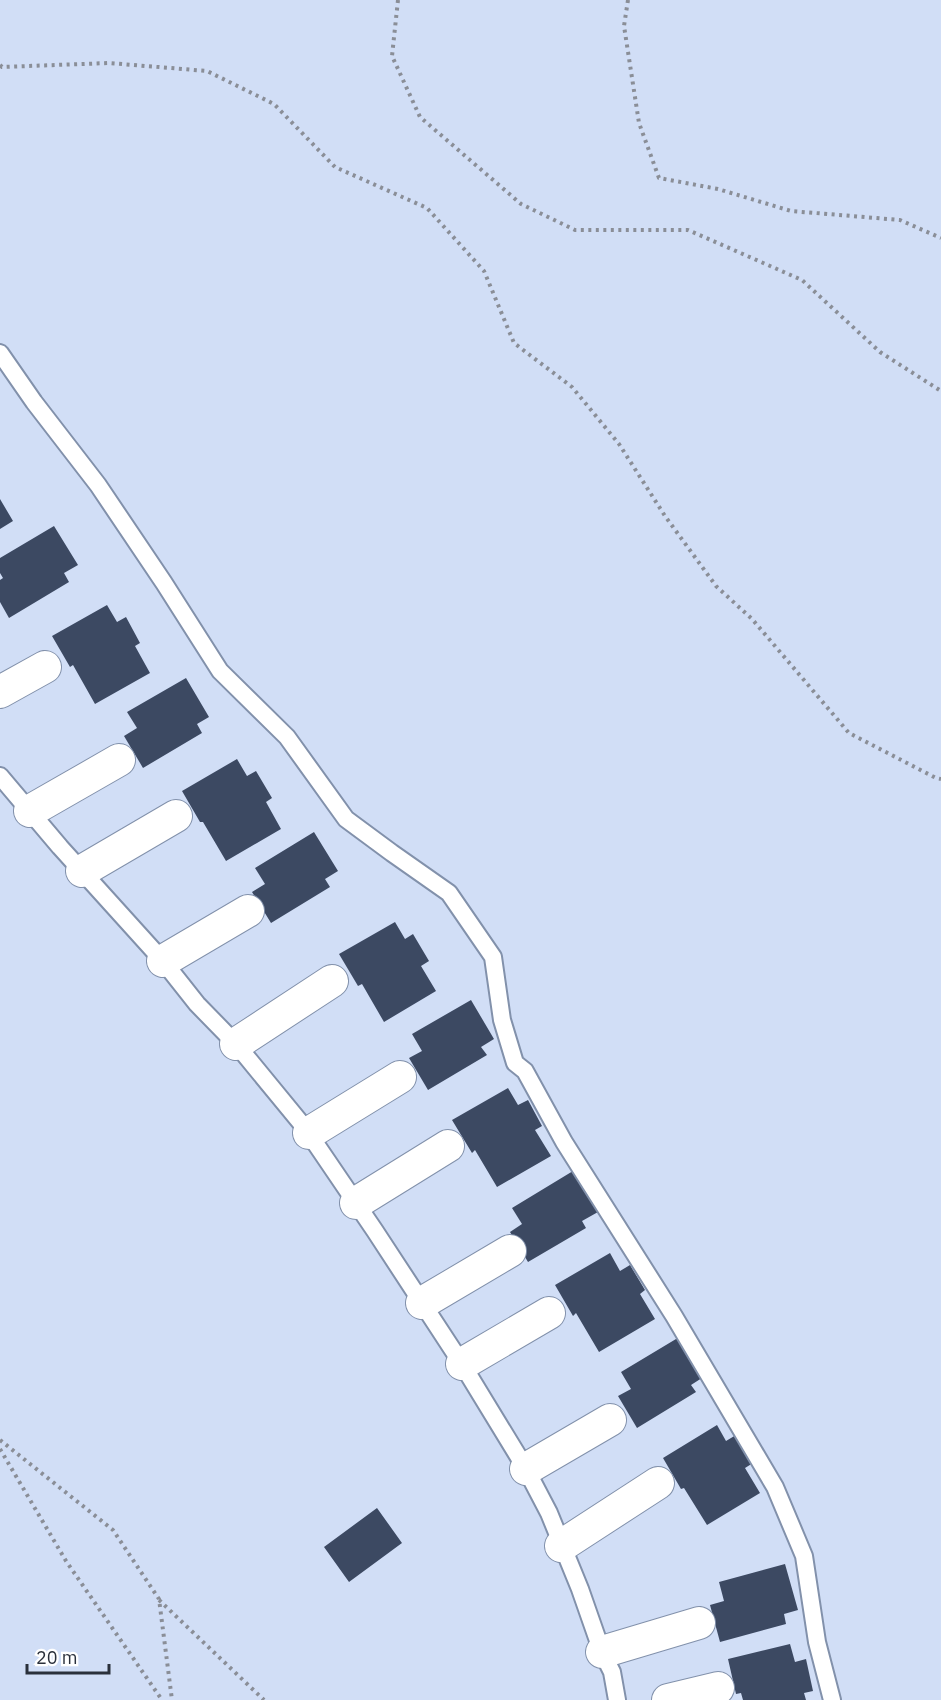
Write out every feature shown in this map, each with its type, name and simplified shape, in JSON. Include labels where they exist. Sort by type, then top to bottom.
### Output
[{"type":"street","points":[[0,692],[45,667]]},
{"type":"street","points":[[30,811],[119,760]]},
{"type":"street","points":[[82,871],[176,816]]},
{"type":"street","points":[[163,961],[248,911]]},
{"type":"street","points":[[236,1044],[332,981]]},
{"type":"street","points":[[309,1133],[400,1077]]},
{"type":"street","points":[[356,1203],[448,1146]]},
{"type":"street","points":[[422,1303],[510,1251]]},
{"type":"street","points":[[462,1364],[549,1313]]},
{"type":"street","points":[[526,1469],[610,1419]]},
{"type":"street","points":[[561,1546],[658,1483]]},
{"type":"street","points":[[602,1652],[699,1623]]},
{"type":"street","points":[[668,1700],[718,1688]]},
{"type":"lane","points":[[0,353],[34,402],[98,485],[220,671],[287,737],[346,819],[449,893],[493,957],[502,1020],[515,1063],[525,1071],[564,1142],[674,1317],[775,1487],[804,1556],[817,1642],[832,1700]]},
{"type":"lane","points":[[0,776],[163,961],[197,1004],[236,1044],[309,1133],[356,1203],[462,1364],[526,1469],[549,1513],[580,1589],[602,1652],[612,1672],[617,1700]]},
{"type":"path","points":[[398,0],[392,56],[420,117],[520,204],[575,230],[688,230],[791,275],[802,280],[880,352],[941,391]]},
{"type":"path","points":[[628,0],[624,26],[639,123],[659,178],[718,189],[791,211],[900,220],[941,238]]},
{"type":"path","points":[[0,65],[2,67],[109,63],[207,71],[274,104],[335,167],[427,208],[484,271],[514,343],[572,387],[612,435],[665,516],[716,586],[752,620],[849,733],[941,779]]},
{"type":"path","points":[[0,1440],[113,1530],[159,1599],[264,1700]]},
{"type":"path","points":[[0,1449],[66,1561],[162,1700]]},
{"type":"path","points":[[159,1599],[172,1700]]},
{"type":"shaded area","points":[[0,0],[941,0],[941,1700],[0,1700]]},
{"type":"building","points":[[0,499],[13,521],[0,529]]},
{"type":"building","points":[[54,526],[78,565],[64,573],[69,582],[9,618],[0,602],[0,580],[3,578],[0,573],[0,558]]},
{"type":"building","points":[[107,605],[117,622],[126,617],[140,643],[135,646],[150,673],[95,704],[73,665],[70,667],[52,636]]},
{"type":"building","points":[[186,678],[209,717],[197,724],[202,733],[143,768],[124,736],[137,728],[127,712]]},
{"type":"building","points":[[237,759],[247,776],[256,771],[272,798],[266,802],[281,829],[226,861],[182,791]]},
{"type":"building","points":[[314,832],[338,871],[325,879],[330,887],[271,923],[252,892],[265,884],[255,868]]},
{"type":"building","points":[[395,922],[405,939],[413,934],[429,961],[421,966],[436,991],[384,1022],[362,984],[358,986],[339,954]]},
{"type":"building","points":[[471,1000],[494,1039],[481,1047],[487,1055],[428,1090],[409,1058],[422,1051],[412,1034]]},
{"type":"building","points":[[508,1088],[518,1105],[528,1100],[542,1126],[535,1130],[551,1156],[497,1187],[475,1150],[472,1153],[452,1120]]},
{"type":"building","points":[[573,1171],[598,1212],[582,1221],[586,1228],[528,1262],[510,1232],[522,1224],[512,1208]]},
{"type":"building","points":[[610,1253],[620,1271],[630,1265],[645,1290],[640,1294],[655,1319],[599,1352],[576,1313],[573,1316],[555,1285]]},
{"type":"building","points":[[681,1336],[705,1376],[691,1385],[696,1392],[637,1428],[618,1396],[631,1389],[621,1372]]},
{"type":"building","points":[[717,1425],[726,1441],[736,1435],[753,1463],[745,1468],[760,1493],[707,1525],[684,1488],[681,1489],[663,1458]]},
{"type":"building","points":[[377,1508],[402,1543],[349,1582],[324,1547]]},
{"type":"building","points":[[785,1564],[798,1610],[784,1614],[786,1624],[720,1642],[710,1605],[724,1601],[719,1582]]},
{"type":"building","points":[[790,1644],[795,1662],[806,1659],[813,1691],[804,1693],[806,1700],[743,1700],[741,1693],[736,1694],[728,1659]]}]
